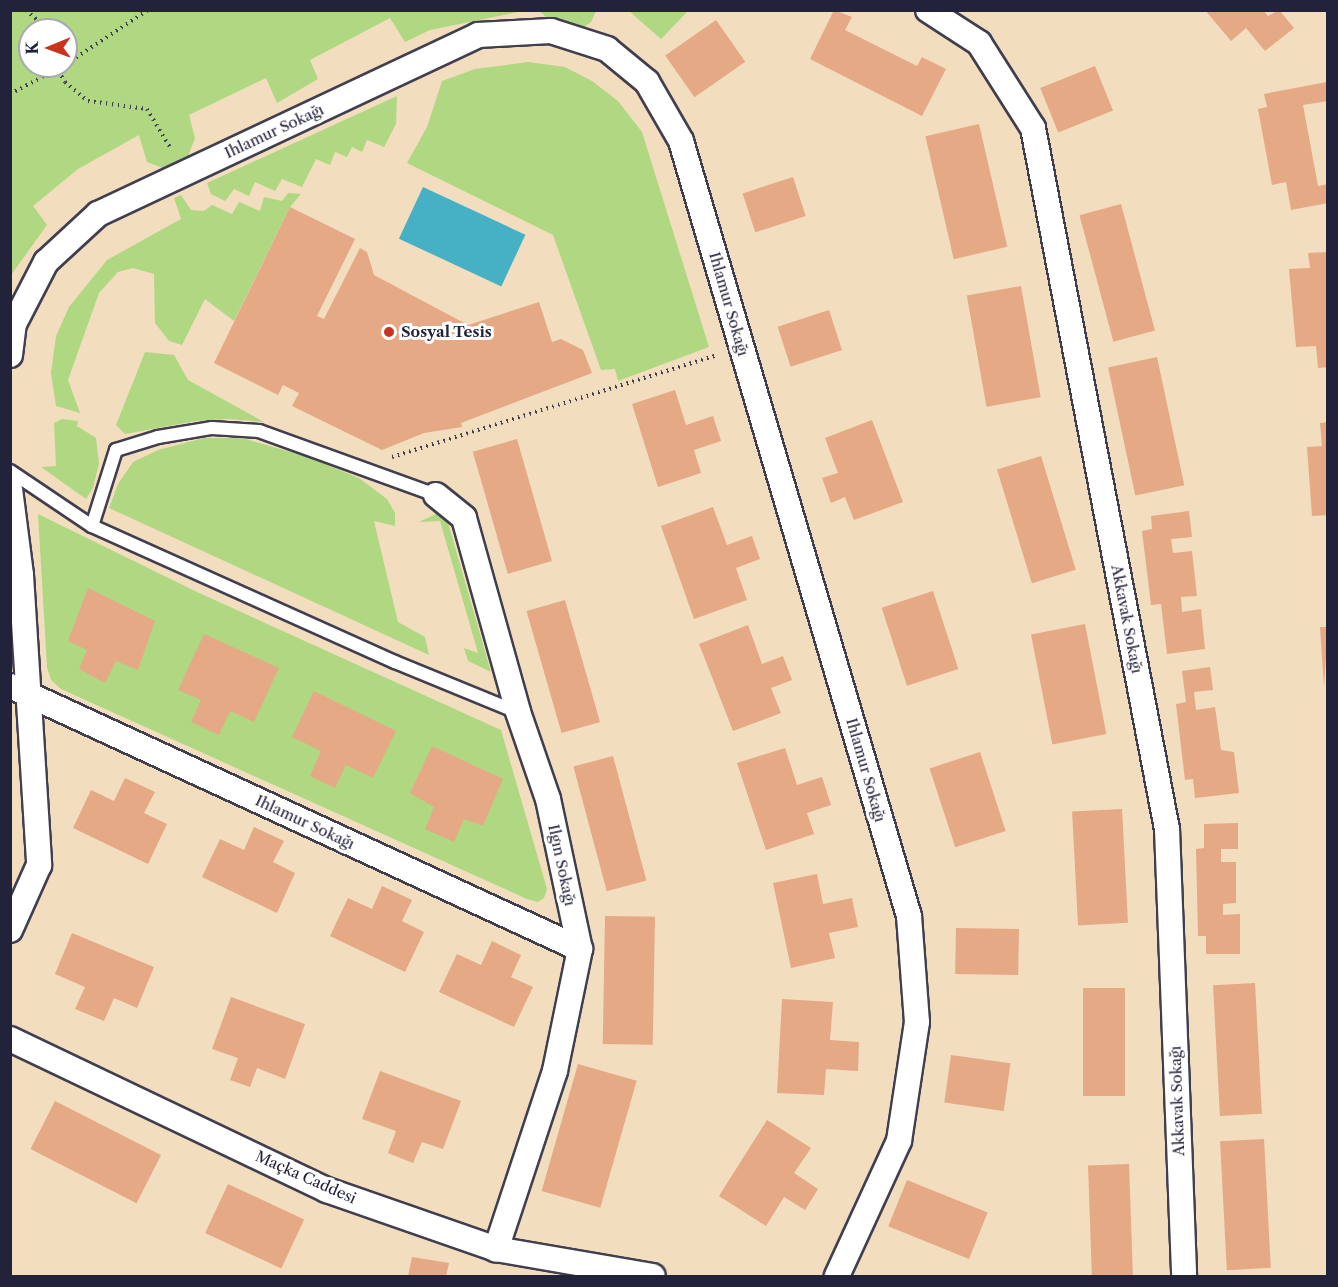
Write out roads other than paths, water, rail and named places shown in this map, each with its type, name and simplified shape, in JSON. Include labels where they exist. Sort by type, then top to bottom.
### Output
[{"type":"street","name":"Akkavak Sokağı","points":[[928,10],[979,43],[1033,128],[1167,830],[1184,1276]]},
{"type":"street","name":"Ihlamur Sokağı","points":[[10,355],[14,324],[46,262],[98,214],[478,35],[550,31],[607,49],[647,82],[681,141],[909,916],[917,1022],[899,1141],[837,1276]]},
{"type":"street","points":[[10,489],[20,690],[39,865],[10,930]]},
{"type":"street","name":"Ilgın Sokağı","points":[[436,495],[464,518],[518,712],[548,799],[580,949],[555,1071],[496,1249]]},
{"type":"street","name":"Ihlamur Sokağı","points":[[20,690],[580,949]]},
{"type":"street","name":"Maçka Caddesi","points":[[10,1039],[327,1190],[496,1249],[614,1274],[653,1276]]},
{"type":"lane","points":[[92,526],[116,450],[158,437],[212,428],[259,431],[436,495]]},
{"type":"lane","points":[[10,471],[92,526],[395,662],[518,712]]},
{"type":"water","points":[[423,187],[525,235],[501,286],[399,239]]},
{"type":"place","name":"Sosyal Tesis","points":[[389,332]]}]
